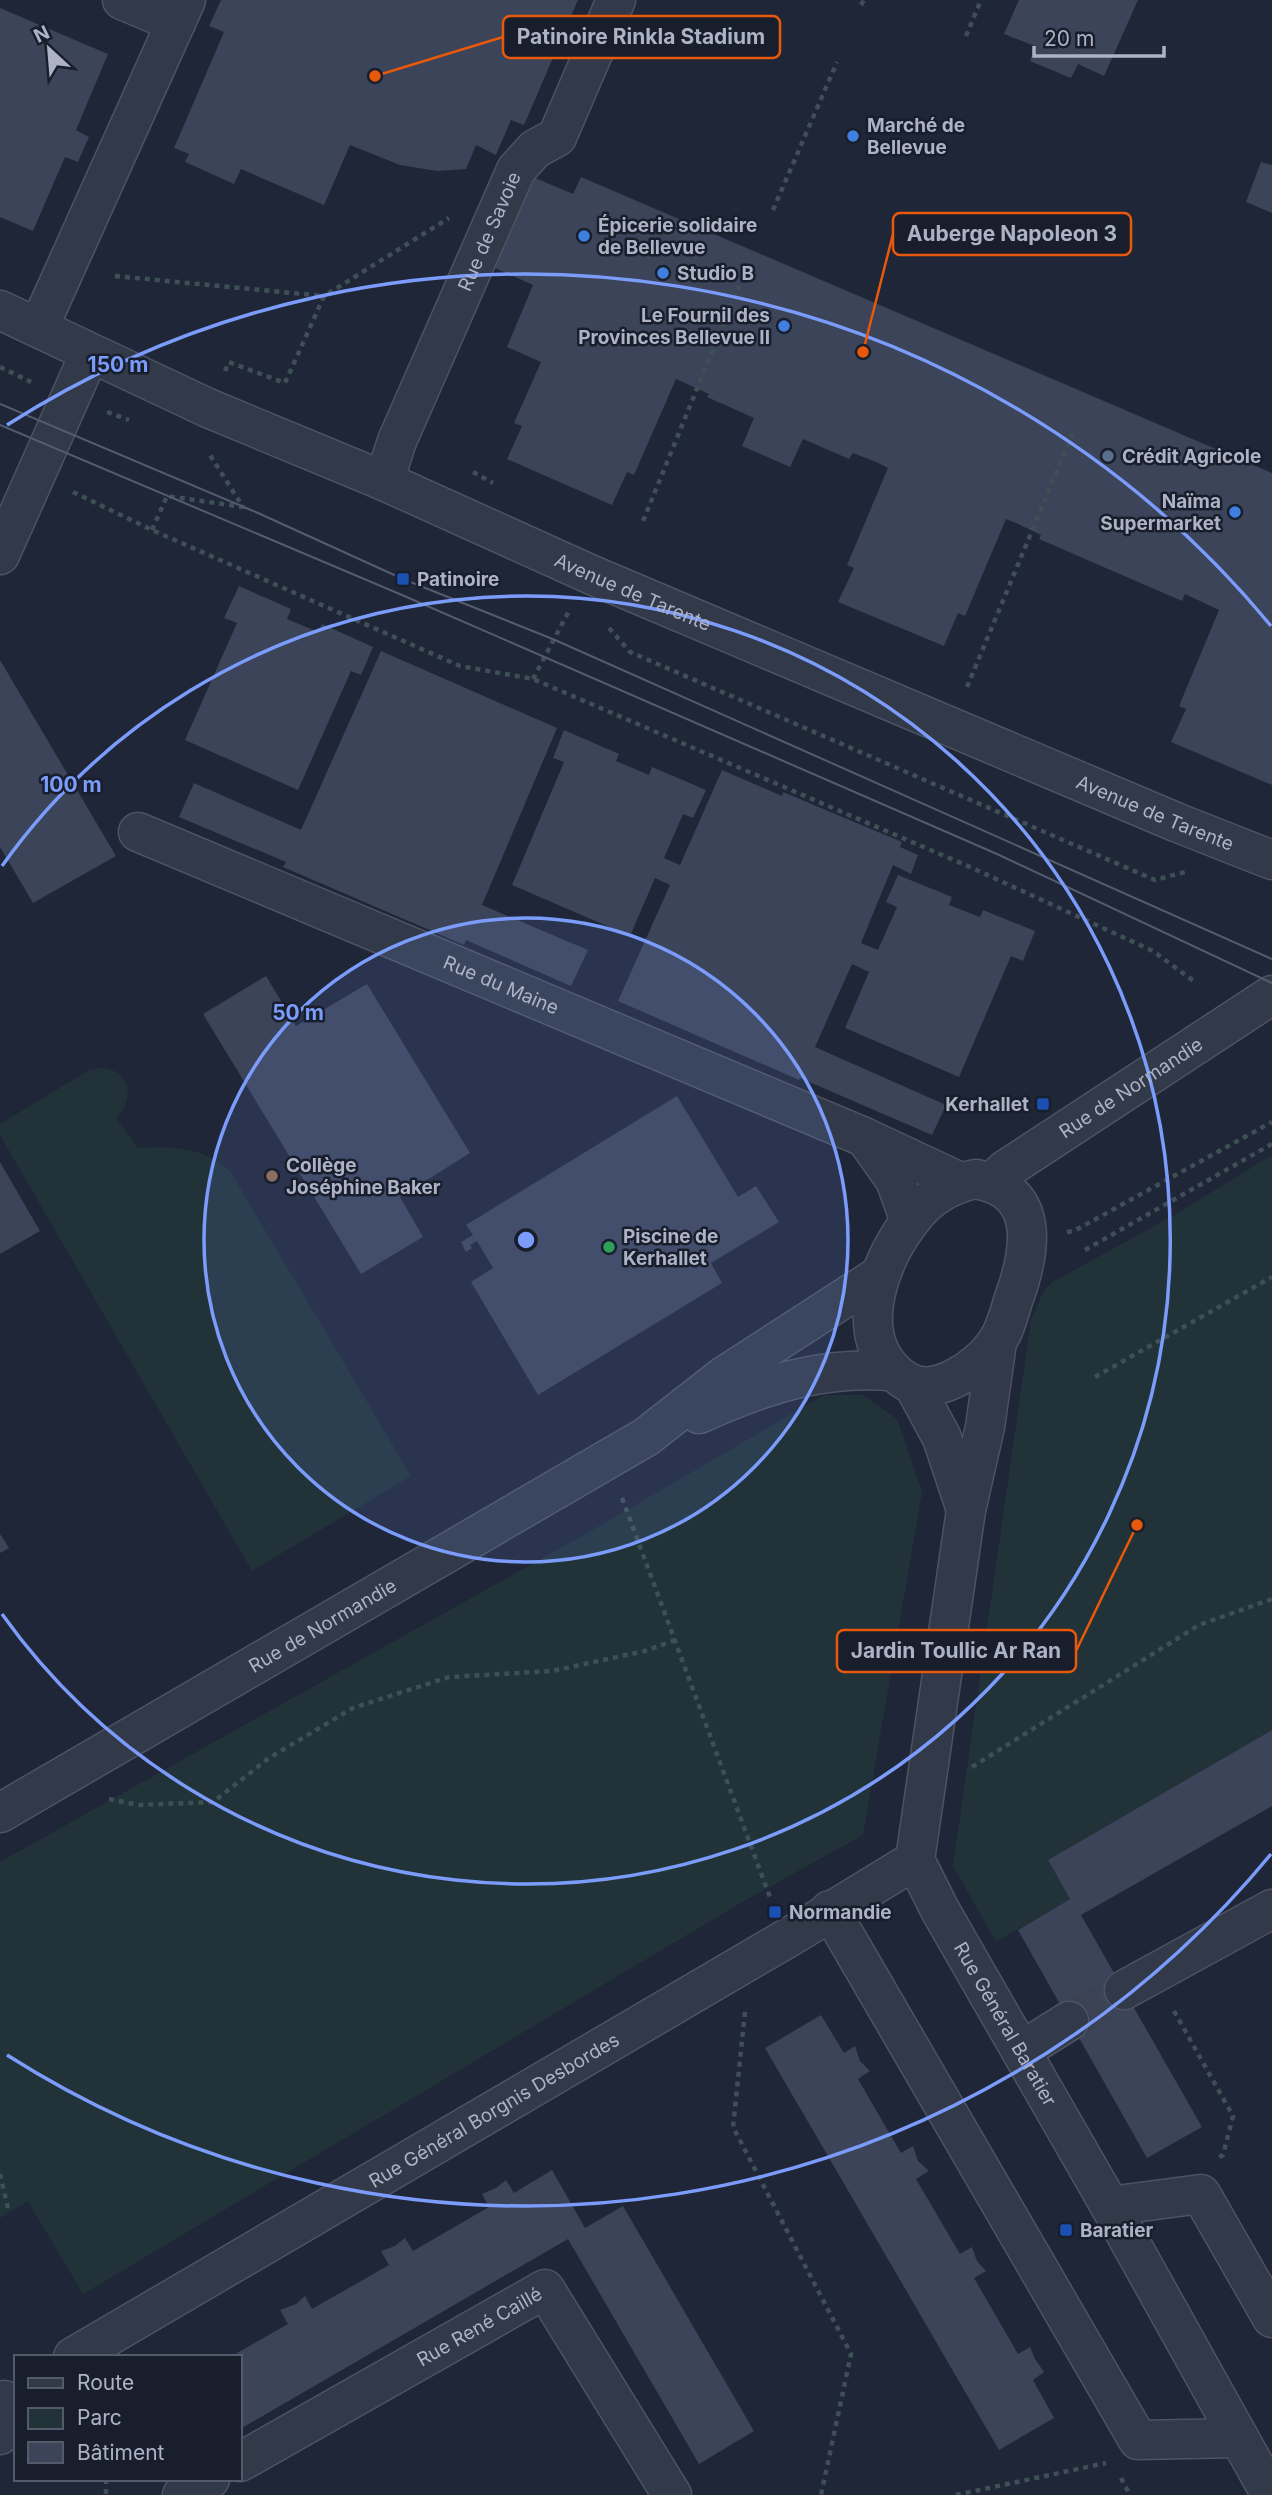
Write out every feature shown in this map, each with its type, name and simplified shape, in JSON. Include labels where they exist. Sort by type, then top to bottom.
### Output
[{"type":"street","points":[[39,327],[181,12],[122,0]]},
{"type":"street","name":"Rue de Savoie","points":[[384,481],[397,441],[516,170],[535,149],[557,137],[616,0]]},
{"type":"street","name":"Avenue de Tarente","points":[[0,310],[208,408],[384,481],[592,575],[1178,823],[1272,860]]},
{"type":"street","points":[[0,555],[90,353]]},
{"type":"street","name":"Rue du Maine","points":[[138,832],[976,1182]]},
{"type":"street","name":"Rue de Normandie","points":[[976,1182],[1005,1170],[1272,995]]},
{"type":"street","points":[[864,1137],[895,1180],[910,1221]]},
{"type":"street","points":[[915,1860],[966,1510],[985,1427],[998,1342],[1025,1267],[1028,1237],[1025,1217],[1018,1201],[1002,1187],[976,1182],[926,1203],[910,1221],[890,1250],[873,1304],[879,1353],[902,1378],[942,1438],[966,1510]]},
{"type":"street","name":"Rue de Normandie","points":[[646,1437],[724,1376],[880,1275]]},
{"type":"street","points":[[902,1378],[943,1384],[972,1369],[998,1342]]},
{"type":"street","name":"Rue de Normandie","points":[[0,1813],[646,1437],[739,1396],[781,1381],[866,1369],[902,1378]]},
{"type":"street","name":"Rue Général Borgnis Desbordes","points":[[76,2355],[791,1936],[915,1860]]},
{"type":"street","name":"Rue Général Baratier","points":[[915,1860],[940,1910],[1110,2206],[1271,2495]]},
{"type":"street","points":[[1138,1982],[1272,1909]]},
{"type":"street","points":[[830,1910],[1138,2440],[1239,2438]]},
{"type":"street","points":[[1021,2051],[1069,2021]]},
{"type":"street","points":[[1110,2206],[1201,2194],[1272,2318]]},
{"type":"street","name":"Rue René Caillé","points":[[242,2461],[545,2288],[672,2495]]},
{"type":"street","points":[[182,2495],[206,2481]]},
{"type":"path","points":[[965,36],[981,0]]},
{"type":"path","points":[[773,210],[837,62]]},
{"type":"path","points":[[285,383],[324,296],[450,217]]},
{"type":"path","points":[[115,276],[324,296]]},
{"type":"path","points":[[643,521],[739,286]]},
{"type":"path","points":[[967,687],[1074,430]]},
{"type":"path","points":[[43,459],[152,530],[460,666],[533,679],[957,862],[1153,951],[1195,982]]},
{"type":"path","points":[[1028,1237],[1074,1231],[1272,1122]]},
{"type":"path","points":[[1085,1250],[1272,1144]]},
{"type":"path","points":[[1095,1377],[1272,1278]]},
{"type":"path","points":[[961,1774],[1199,1625],[1272,1599]]},
{"type":"path","points":[[60,1778],[100,1797],[138,1805],[213,1802],[269,1758],[353,1708],[449,1677],[552,1671],[645,1651],[675,1640]]},
{"type":"path","points":[[1138,1982],[1233,2116],[1223,2155],[1208,2164]]},
{"type":"path","points":[[0,2174],[9,2213]]},
{"type":"path","points":[[956,2495],[1112,2462],[1138,2440]]},
{"type":"green space","points":[[103,1068],[114,1071],[125,1082],[127,1099],[117,1119],[138,1148],[187,1150],[209,1157],[230,1171],[411,1476],[252,1571],[0,1135],[0,1124],[89,1070]]},
{"type":"green space","points":[[1272,1155],[1272,1730],[1048,1860],[1070,1899],[996,1942],[953,1866],[1031,1320],[1043,1292],[1051,1283],[1176,1214]]},
{"type":"green space","points":[[824,1395],[863,1395],[897,1419],[922,1492],[863,1835],[739,1904],[83,2294],[28,2201],[0,2218],[0,1862],[603,1524]]},
{"type":"building","points":[[221,0],[578,0],[524,125],[511,120],[496,155],[476,145],[466,169],[437,171],[400,165],[350,145],[324,205],[241,169],[234,184],[185,162],[189,154],[174,148],[224,32],[209,26]]},
{"type":"building","points":[[1019,0],[1138,0],[1104,76],[1078,64],[1071,78],[1030,61],[1035,46],[1004,34]]},
{"type":"building","points":[[0,8],[108,54],[76,130],[89,137],[78,162],[65,157],[33,231],[0,217]]},
{"type":"building","points":[[1261,162],[1272,165],[1272,213],[1246,202]]},
{"type":"building","points":[[526,174],[573,194],[581,177],[1272,473],[1272,785],[1171,742],[1186,709],[1179,706],[1219,610],[1185,594],[1182,601],[1039,539],[1041,535],[1006,519],[965,616],[958,613],[944,646],[838,602],[854,568],[847,565],[888,468],[876,462],[853,453],[849,459],[803,439],[790,467],[742,446],[754,418],[707,397],[709,394],[676,379],[634,475],[627,472],[612,505],[507,459],[522,426],[514,423],[541,362],[507,347],[533,285],[484,263]]},
{"type":"building","points":[[239,586],[291,609],[287,619],[318,632],[322,624],[373,647],[361,675],[351,671],[298,790],[185,740],[237,623],[224,618]]},
{"type":"building","points":[[381,651],[557,728],[482,905],[588,950],[571,986],[466,940],[464,945],[283,867],[286,862],[179,817],[194,783],[301,830]]},
{"type":"building","points":[[0,660],[116,856],[33,903],[0,847]]},
{"type":"building","points":[[564,730],[619,754],[616,761],[649,775],[652,767],[706,790],[693,818],[683,814],[664,858],[680,865],[722,770],[782,796],[783,792],[902,842],[900,847],[918,855],[911,874],[893,865],[861,943],[878,950],[897,907],[886,902],[898,875],[952,897],[949,905],[980,917],[983,910],[1035,931],[1023,961],[1011,956],[959,1077],[845,1028],[869,972],[852,964],[815,1047],[946,1105],[932,1135],[618,1001],[670,885],[655,878],[630,936],[512,885],[564,762],[553,758]]},
{"type":"building","points":[[266,976],[296,1026],[367,984],[470,1153],[400,1197],[423,1237],[361,1274],[203,1014]]},
{"type":"building","name":"Piscine de Kerhallet","points":[[677,1096],[738,1197],[756,1186],[779,1222],[711,1263],[722,1283],[538,1395],[471,1282],[493,1268],[477,1241],[470,1245],[472,1248],[466,1252],[461,1242],[473,1235],[466,1225]]},
{"type":"building","points":[[0,1162],[40,1231],[0,1254]]},
{"type":"building","points":[[0,1534],[9,1548],[0,1553]]},
{"type":"building","points":[[1272,1730],[1272,1806],[1081,1915],[1202,2127],[1147,2158],[1018,1930],[1070,1899],[1048,1860]]},
{"type":"building","points":[[821,2015],[844,2053],[855,2046],[860,2061],[870,2071],[858,2079],[901,2153],[913,2146],[918,2161],[929,2171],[916,2179],[960,2254],[972,2247],[977,2261],[986,2271],[974,2278],[1018,2354],[1030,2347],[1044,2372],[1033,2380],[1054,2418],[999,2450],[765,2048]]},
{"type":"building","points":[[552,2170],[585,2228],[623,2206],[754,2431],[699,2464],[568,2239],[242,2428],[242,2355],[234,2355],[288,2324],[280,2310],[296,2304],[305,2296],[312,2309],[389,2265],[381,2251],[395,2246],[405,2238],[413,2251],[489,2207],[482,2194],[506,2180],[514,2193]]},
{"type":"tunnel","points":[[1069,2021],[1124,1990]]},
{"type":"tram line","points":[[0,404],[258,513],[403,579],[555,640],[1272,959]]},
{"type":"tram line","points":[[0,425],[402,595],[997,854],[1272,983]]},
{"type":"place","name":"Patinoire Rinkla Stadium","points":[[375,76]]},
{"type":"place","name":"Marché de Bellevue","points":[[853,136]]},
{"type":"place","name":"Épicerie solidaire de Bellevue","points":[[584,236]]},
{"type":"place","name":"Studio B","points":[[663,273]]},
{"type":"place","name":"Le Fournil des Provinces Bellevue II","points":[[784,326]]},
{"type":"place","name":"Auberge Napoleon 3","points":[[863,352]]},
{"type":"place","name":"Crédit Agricole","points":[[1108,456]]},
{"type":"place","name":"Naïma Supermarket","points":[[1235,512]]},
{"type":"place","name":"Patinoire","points":[[403,579]]},
{"type":"place","name":"Kerhallet","points":[[1043,1104]]},
{"type":"place","name":"Collège Joséphine Baker","points":[[272,1176]]},
{"type":"place","name":"Piscine de Kerhallet","points":[[609,1247]]},
{"type":"place","name":"Jardin Toullic Ar Ran","points":[[1137,1525]]},
{"type":"place","name":"Normandie","points":[[775,1912]]},
{"type":"place","name":"Baratier","points":[[1066,2230]]}]
